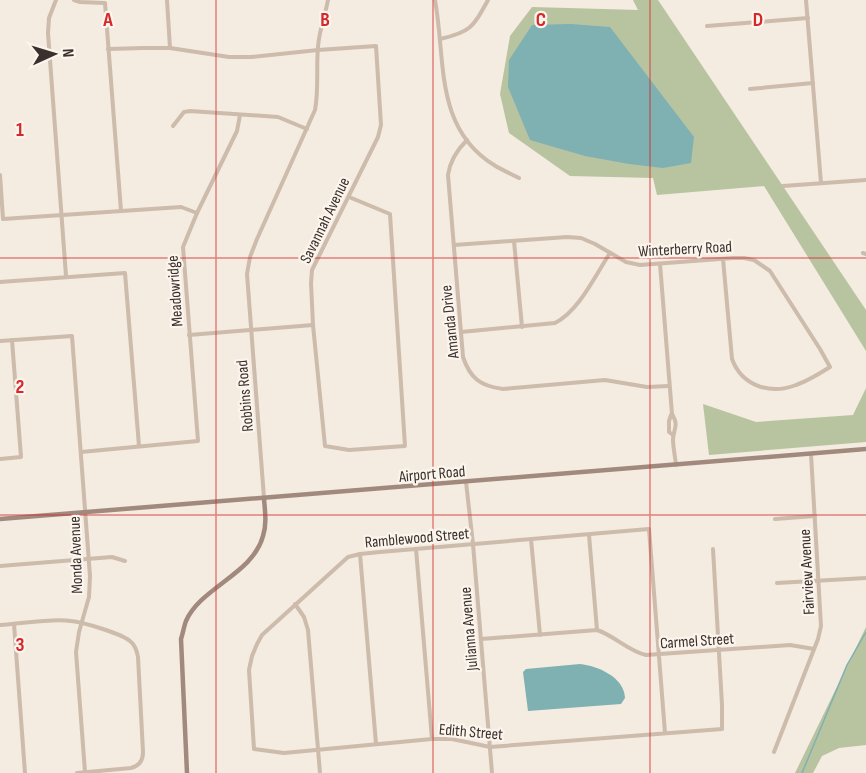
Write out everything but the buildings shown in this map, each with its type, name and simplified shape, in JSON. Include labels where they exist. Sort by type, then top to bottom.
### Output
[{"type":"main road","name":"Airport Road","points":[[0,519],[866,449]]},
{"type":"main road","name":"Robbins Road","points":[[187,773],[181,639],[186,621],[195,606],[252,558],[264,534],[266,514],[264,499]]},
{"type":"street","points":[[56,0],[49,18],[48,33],[66,276]]},
{"type":"street","points":[[74,0],[105,3],[121,211]]},
{"type":"street","points":[[168,0],[170,48]]},
{"type":"street","name":"Robbins Road","points":[[264,499],[247,274],[250,257],[315,110],[318,93],[320,32],[328,0]]},
{"type":"street","points":[[435,0],[444,86],[451,113],[467,140],[479,153],[493,164],[519,178]]},
{"type":"street","points":[[440,39],[464,32],[478,19],[488,0]]},
{"type":"street","points":[[806,0],[821,183]]},
{"type":"street","points":[[707,26],[808,18]]},
{"type":"street","name":"Savannah Avenue","points":[[318,50],[376,46],[381,125],[378,137],[312,270],[310,283],[313,325],[325,446],[349,450],[405,446],[390,214],[349,197]]},
{"type":"street","points":[[108,49],[170,48],[229,57],[318,50]]},
{"type":"street","points":[[750,89],[813,82]]},
{"type":"street","points":[[173,126],[184,112],[190,111],[278,117],[307,129]]},
{"type":"street","name":"Meadowridge","points":[[139,446],[198,441],[183,246],[237,131],[240,115]]},
{"type":"street","name":"Amanda Drive","points":[[467,140],[451,161],[448,174],[463,357],[473,376],[491,388],[503,389],[605,380],[647,387],[669,386]]},
{"type":"street","points":[[0,177],[3,219],[182,207],[197,213]]},
{"type":"street","points":[[783,186],[866,180]]},
{"type":"street","name":"Winterberry Road","points":[[454,245],[567,237],[581,238],[626,262],[640,265],[723,259],[744,258],[754,260],[770,271],[830,367],[804,382],[789,387],[764,388],[745,379],[732,358],[723,259]]},
{"type":"street","points":[[514,241],[522,327]]},
{"type":"street","points":[[461,332],[555,323],[564,319],[573,311],[610,253]]},
{"type":"street","points":[[660,264],[672,414],[669,421],[669,432],[673,435],[676,465]]},
{"type":"street","points":[[0,282],[125,273],[139,446],[81,452]]},
{"type":"street","points":[[189,335],[313,325]]},
{"type":"street","name":"Monda Avenue","points":[[12,340],[72,336],[90,576],[90,594],[81,623],[76,655],[85,772]]},
{"type":"street","points":[[0,341],[12,340],[21,457],[0,459]]},
{"type":"street","name":"Fairview Avenue","points":[[774,752],[821,626],[811,454]]},
{"type":"street","name":"Julianna Avenue","points":[[466,482],[492,773]]},
{"type":"street","points":[[775,519],[815,516]]},
{"type":"street","name":"Ramblewood Street","points":[[254,749],[249,670],[252,656],[262,635],[348,557],[360,554],[649,529],[659,655]]},
{"type":"street","points":[[481,639],[597,630],[590,535]]},
{"type":"street","points":[[531,539],[540,634]]},
{"type":"street","points":[[416,549],[432,739]]},
{"type":"street","points":[[713,549],[719,650]]},
{"type":"street","points":[[360,554],[376,744]]},
{"type":"street","points":[[0,566],[113,557],[125,561]]},
{"type":"street","points":[[777,583],[866,578]]},
{"type":"street","points":[[296,604],[304,616],[308,630],[320,773]]},
{"type":"street","points":[[0,626],[69,620],[124,637],[133,644],[137,651],[142,759],[134,768],[77,773]]},
{"type":"street","points":[[14,624],[25,773]]},
{"type":"street","name":"Carmel Street","points":[[597,630],[607,633],[646,655],[790,645],[814,649]]},
{"type":"street","name":"Edith Street","points":[[254,749],[284,753],[452,738],[490,747],[722,729],[719,650]]},
{"type":"street","points":[[659,655],[665,734]]},
{"type":"green space","points":[[633,0],[658,0],[866,310],[866,351],[764,186],[657,195],[653,178],[570,176],[509,133],[500,94],[510,36],[532,7],[638,10]]},
{"type":"green space","points":[[866,388],[866,442],[709,455],[703,404],[756,422],[853,415]]},
{"type":"green space","points":[[866,627],[866,745],[839,748],[822,756],[813,773],[795,773]]},
{"type":"water","points":[[571,24],[610,27],[694,137],[691,163],[663,168],[629,164],[585,156],[530,140],[508,87],[509,60],[532,25]]},
{"type":"water","points":[[580,664],[602,670],[615,679],[624,691],[625,698],[621,704],[528,711],[523,672],[526,669]]},
{"type":"waterway","points":[[802,773],[847,665],[866,632]]}]
